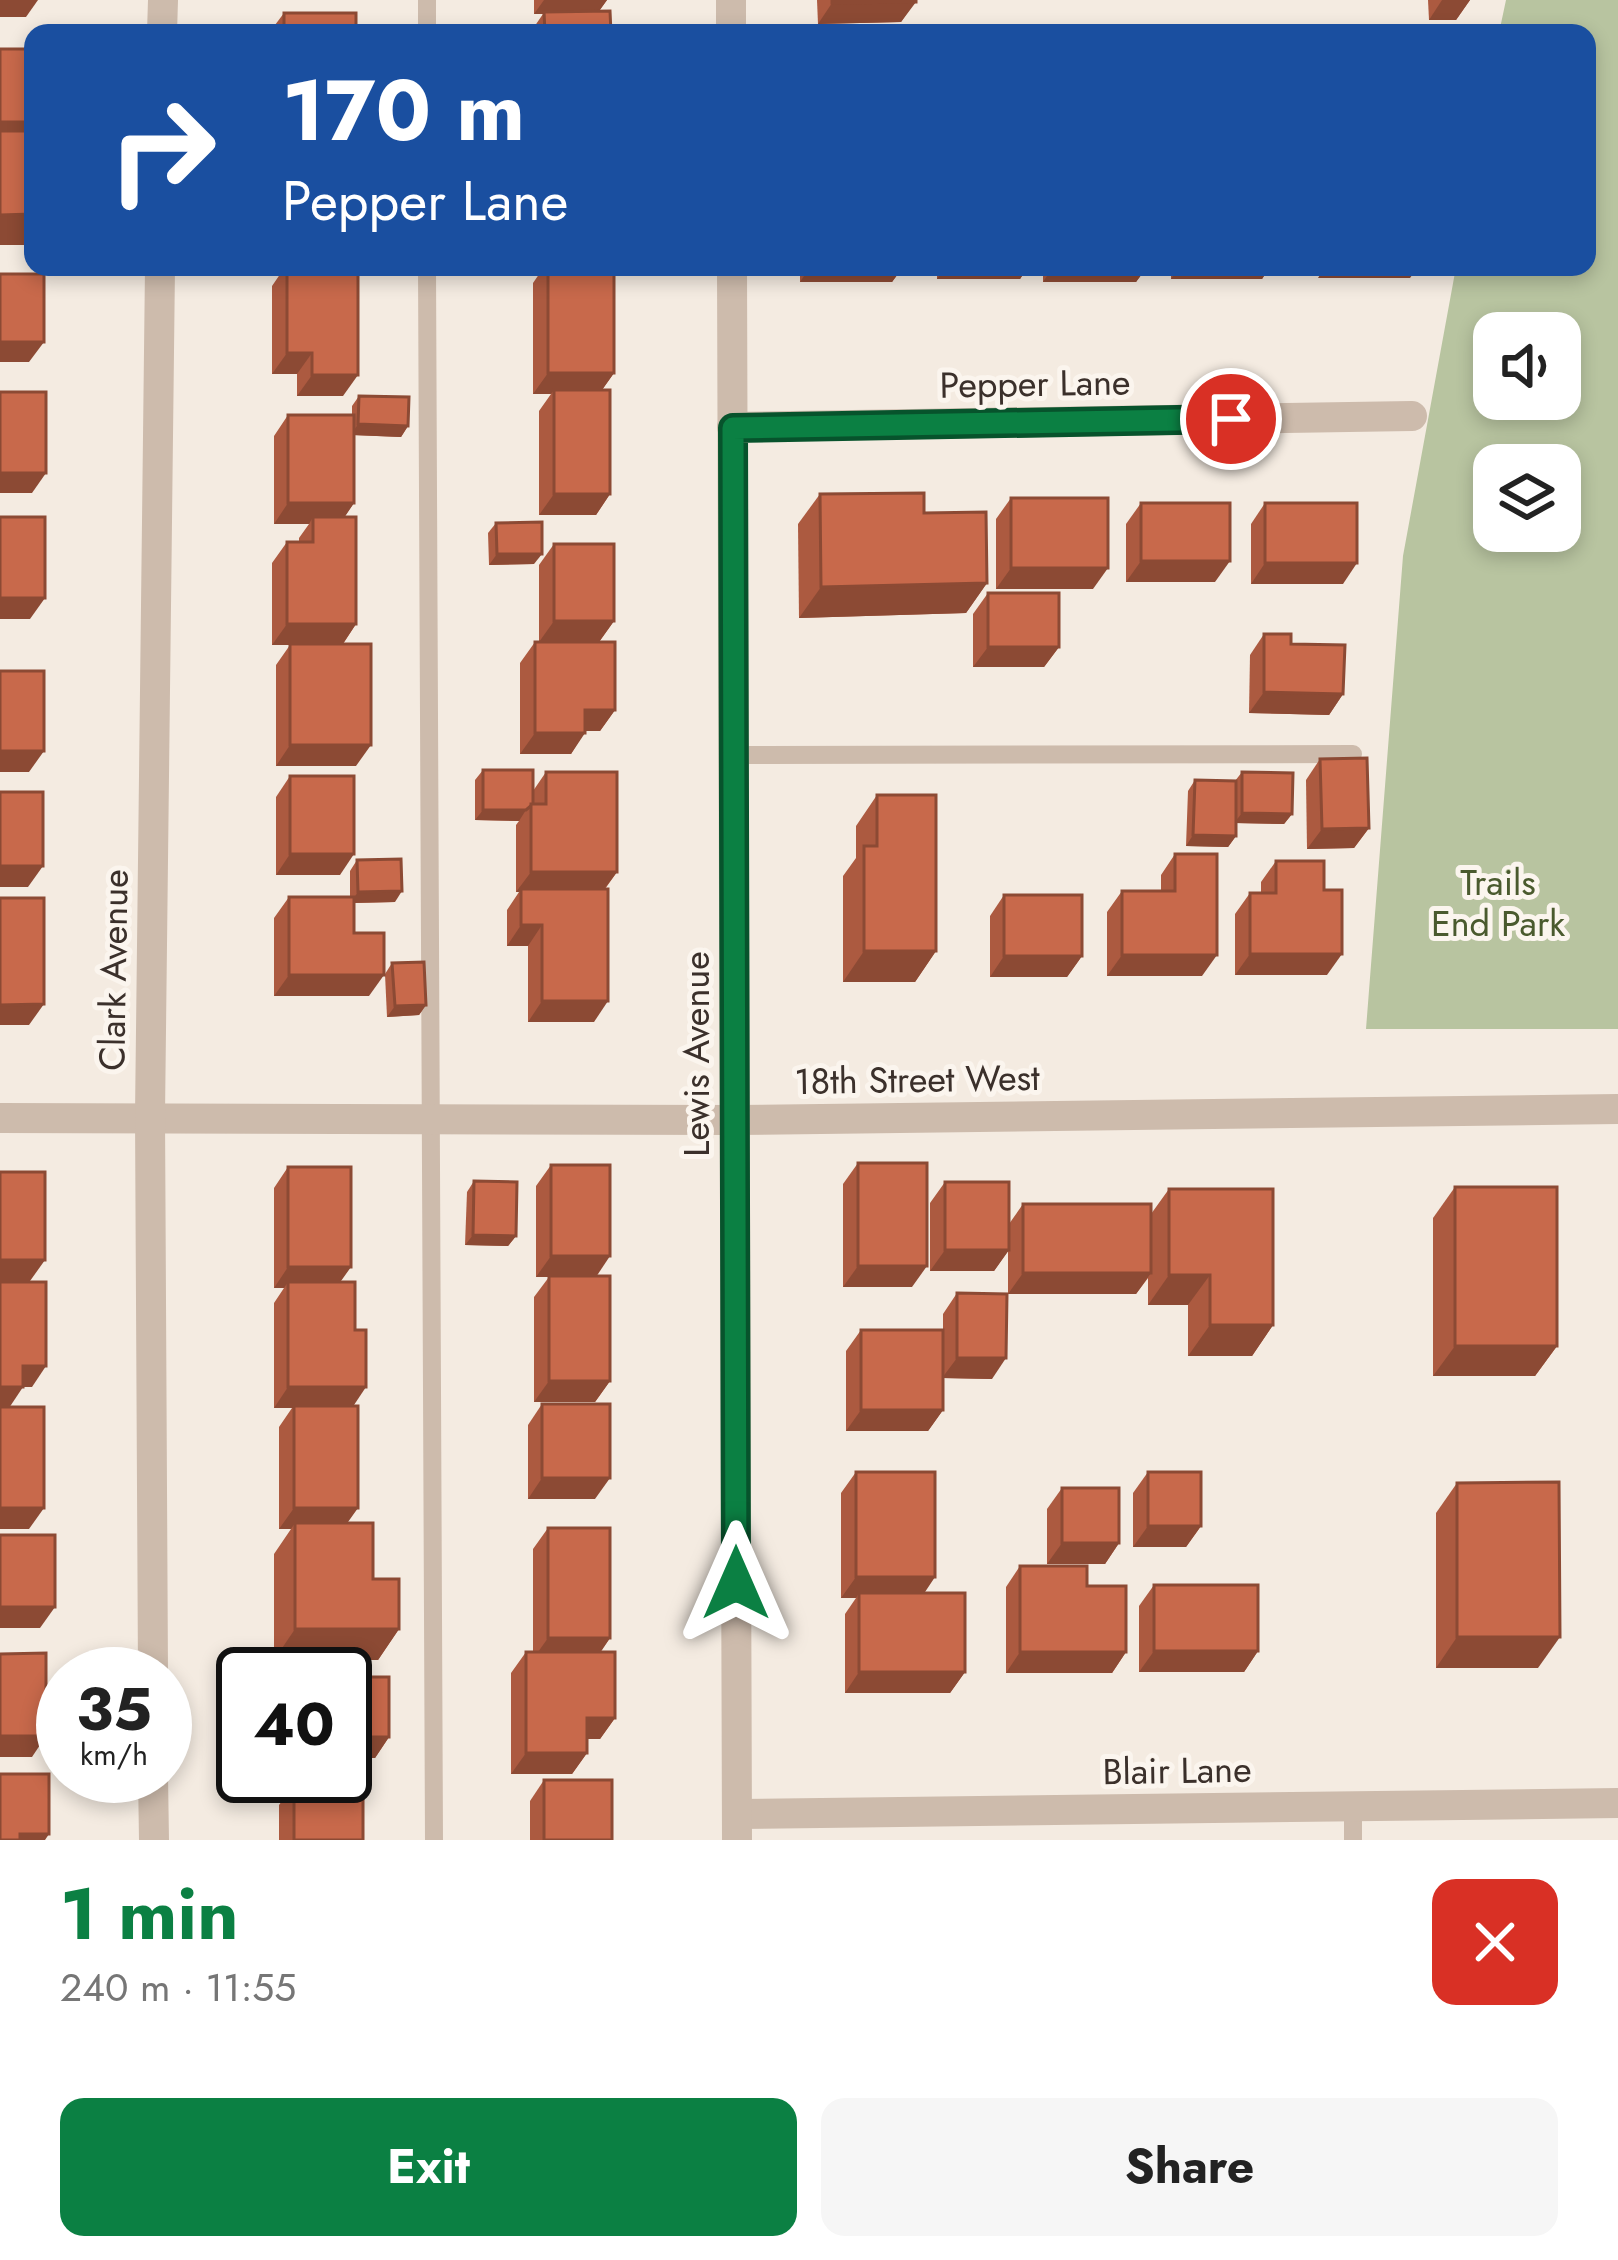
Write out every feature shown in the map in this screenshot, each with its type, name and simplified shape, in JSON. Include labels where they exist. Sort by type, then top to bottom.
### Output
[{"type":"street","name":"Clark Avenue","points":[[153,1647],[150,1115],[160,276]]},
{"type":"street","name":"Lewis Avenue","points":[[732,276],[737,1827]]},
{"type":"street","name":"Pepper Lane","points":[[733,428],[1412,416]]},
{"type":"street","name":"18th Street West","points":[[0,1118],[735,1120],[1618,1109]]},
{"type":"street","points":[[153,1803],[154,1840]]},
{"type":"street","name":"Blair Lane","points":[[737,1827],[1618,1803]]},
{"type":"lane","points":[[427,276],[434,1840]]},
{"type":"lane","points":[[734,755],[1353,754]]},
{"type":"lane","points":[[1353,1807],[1353,1840]]},
{"type":"green space","name":"Trails End Park","points":[[1506,0],[1618,0],[1618,1029],[1366,1029],[1403,556],[1454,276],[1596,276],[1596,24],[1501,24]]},
{"type":"building","points":[[916,0],[916,2],[832,3]]},
{"type":"building","points":[[610,11],[611,24],[545,24],[544,12]]},
{"type":"building","points":[[284,13],[356,13],[356,24],[284,24]]},
{"type":"building","points":[[0,49],[24,49],[24,122],[0,122]]},
{"type":"building","points":[[0,131],[24,131],[24,214],[0,215]]},
{"type":"building","points":[[0,274],[44,276],[44,342],[0,342]]},
{"type":"building","points":[[287,276],[358,276],[358,375],[312,375],[312,353],[287,353]]},
{"type":"building","points":[[548,276],[614,276],[614,373],[548,373]]},
{"type":"building","points":[[554,390],[610,390],[610,494],[554,494]]},
{"type":"building","points":[[0,392],[46,392],[46,473],[0,473]]},
{"type":"building","points":[[359,396],[409,397],[408,426],[358,424]]},
{"type":"building","points":[[288,415],[354,415],[354,503],[288,503]]},
{"type":"building","points":[[924,493],[924,513],[986,512],[987,583],[821,587],[820,494]]},
{"type":"building","points":[[1011,498],[1108,498],[1108,568],[1011,568]]},
{"type":"building","points":[[1141,503],[1230,503],[1230,561],[1141,561]]},
{"type":"building","points":[[1265,503],[1357,503],[1357,563],[1265,563]]},
{"type":"building","points":[[0,517],[45,517],[45,598],[0,598]]},
{"type":"building","points":[[313,517],[356,517],[356,624],[287,624],[287,542],[313,542]]},
{"type":"building","points":[[542,522],[542,554],[497,554],[496,523]]},
{"type":"building","points":[[554,544],[614,544],[614,621],[554,621]]},
{"type":"building","points":[[988,593],[1059,593],[1059,647],[988,647]]},
{"type":"building","points":[[1264,634],[1291,634],[1291,644],[1345,645],[1343,694],[1264,692]]},
{"type":"building","points":[[535,642],[615,642],[615,710],[585,710],[585,733],[535,733]]},
{"type":"building","points":[[290,644],[371,644],[371,745],[290,745]]},
{"type":"building","points":[[0,671],[44,671],[44,751],[0,751]]},
{"type":"building","points":[[1367,758],[1369,828],[1322,829],[1320,759]]},
{"type":"building","points":[[483,770],[533,770],[533,804],[526,810],[483,810]]},
{"type":"building","points":[[546,772],[617,772],[617,872],[531,872],[531,804],[546,804]]},
{"type":"building","points":[[1242,772],[1293,773],[1292,814],[1242,813]]},
{"type":"building","points":[[290,776],[354,776],[354,854],[290,854]]},
{"type":"building","points":[[1195,780],[1236,781],[1236,836],[1193,835]]},
{"type":"building","points":[[0,792],[43,792],[43,866],[0,866]]},
{"type":"building","points":[[877,795],[936,795],[936,951],[864,951],[864,846],[877,846]]},
{"type":"building","points":[[1175,854],[1217,854],[1217,955],[1122,955],[1122,891],[1175,891]]},
{"type":"building","points":[[401,859],[402,891],[358,892],[357,860]]},
{"type":"building","points":[[1276,861],[1324,861],[1324,890],[1342,890],[1342,954],[1250,954],[1250,893],[1276,893]]},
{"type":"building","points":[[521,889],[608,889],[608,1001],[542,1001],[542,925],[521,925]]},
{"type":"building","points":[[1004,895],[1082,895],[1082,956],[1004,956]]},
{"type":"building","points":[[289,897],[354,897],[354,933],[384,933],[384,975],[289,975]]},
{"type":"building","points":[[0,898],[44,898],[44,1004],[0,1005]]},
{"type":"building","points":[[424,962],[426,1005],[395,1006],[392,963]]},
{"type":"building","points":[[858,1163],[927,1163],[927,1266],[858,1266]]},
{"type":"building","points":[[551,1165],[610,1165],[610,1256],[551,1256]]},
{"type":"building","points":[[288,1167],[351,1167],[351,1267],[288,1267]]},
{"type":"building","points":[[0,1172],[45,1172],[45,1260],[0,1260]]},
{"type":"building","points":[[474,1181],[517,1182],[516,1236],[473,1235]]},
{"type":"building","points":[[945,1182],[1009,1182],[1009,1250],[945,1250]]},
{"type":"building","points":[[1455,1187],[1557,1187],[1557,1346],[1455,1346]]},
{"type":"building","points":[[1169,1189],[1273,1189],[1273,1325],[1210,1325],[1210,1275],[1169,1275]]},
{"type":"building","points":[[1023,1204],[1151,1204],[1151,1273],[1023,1273]]},
{"type":"building","points":[[549,1276],[610,1276],[610,1381],[549,1381]]},
{"type":"building","points":[[0,1282],[46,1282],[46,1366],[23,1366],[23,1387],[0,1387]]},
{"type":"building","points":[[288,1282],[355,1282],[355,1330],[366,1330],[366,1387],[288,1387]]},
{"type":"building","points":[[957,1293],[1007,1294],[1006,1358],[957,1358]]},
{"type":"building","points":[[861,1330],[943,1330],[943,1410],[861,1410]]},
{"type":"building","points":[[542,1404],[610,1404],[610,1478],[542,1478]]},
{"type":"building","points":[[294,1406],[358,1406],[358,1508],[294,1508]]},
{"type":"building","points":[[0,1407],[44,1407],[44,1508],[0,1508]]},
{"type":"building","points":[[856,1472],[935,1472],[935,1577],[856,1577]]},
{"type":"building","points":[[1148,1472],[1201,1472],[1201,1526],[1148,1526]]},
{"type":"building","points":[[1559,1482],[1560,1637],[1457,1637],[1457,1483]]},
{"type":"building","points":[[1062,1488],[1119,1488],[1119,1543],[1062,1543]]},
{"type":"building","points":[[295,1523],[373,1523],[373,1579],[399,1579],[399,1629],[295,1629]]},
{"type":"building","points":[[548,1528],[610,1528],[610,1638],[548,1638]]},
{"type":"building","points":[[0,1535],[55,1535],[55,1607],[0,1607]]},
{"type":"building","points":[[1020,1566],[1087,1566],[1087,1586],[1126,1586],[1126,1652],[1020,1652]]},
{"type":"building","points":[[1154,1585],[1258,1585],[1258,1651],[1154,1651]]},
{"type":"building","points":[[859,1593],[965,1593],[965,1672],[859,1672]]},
{"type":"building","points":[[526,1652],[615,1652],[615,1718],[587,1718],[587,1753],[526,1753]]},
{"type":"building","points":[[36,1653],[36,1736],[0,1736],[0,1654]]},
{"type":"building","points":[[372,1677],[389,1677],[389,1737],[372,1737]]},
{"type":"building","points":[[0,1774],[36,1774],[36,1803],[49,1803],[49,1834],[0,1840]]},
{"type":"building","points":[[544,1780],[612,1780],[612,1840],[544,1840]]},
{"type":"building","points":[[294,1803],[363,1803],[363,1840],[294,1840]]},
{"type":"route","points":[[736,1583],[733,428],[1231,419]]}]
